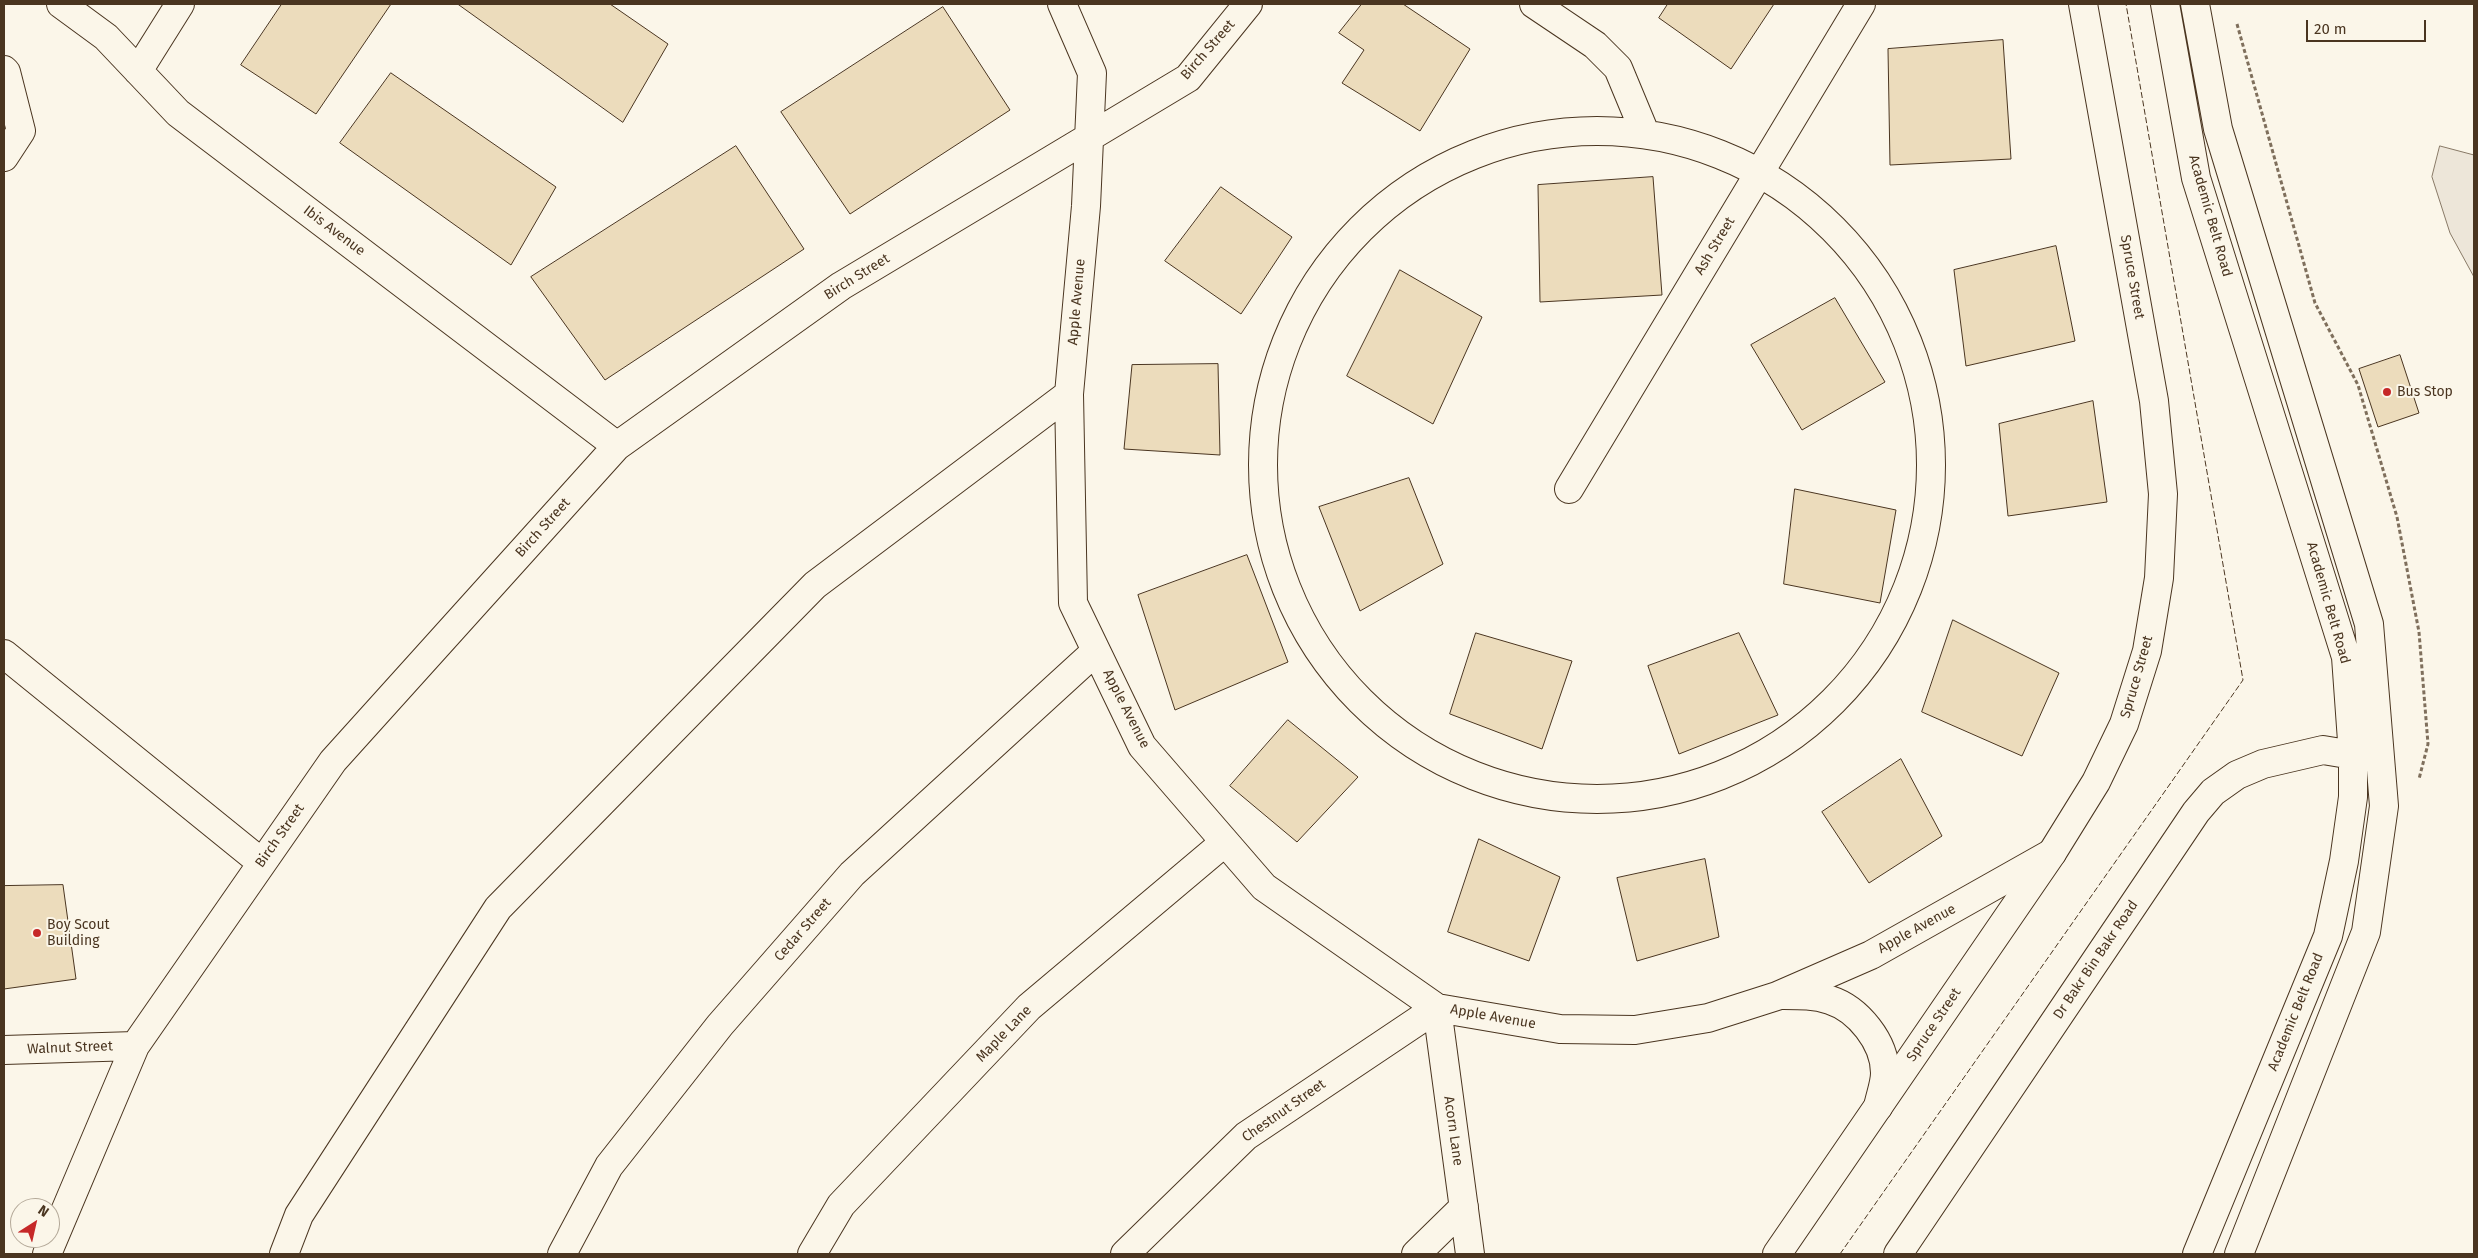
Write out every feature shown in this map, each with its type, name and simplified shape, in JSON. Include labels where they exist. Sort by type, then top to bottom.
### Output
[{"type":"street","name":"Ibis Avenue","points":[[61,4],[106,37],[178,112],[617,446]]},
{"type":"street","points":[[138,71],[180,4]]},
{"type":"street","name":"Apple Avenue","points":[[1062,4],[1092,73],[1086,206],[1069,394],[1073,603],[1142,746],[1264,887],[1437,1008],[1560,1029],[1635,1030],[1708,1018],[1778,996],[1871,955],[2052,853]]},
{"type":"street","name":"Birch Street","points":[[47,1254],[135,1046],[333,761],[617,446],[841,286],[1188,78],[1248,4]]},
{"type":"street","points":[[1534,4],[1595,45],[1618,68],[1645,132]]},
{"type":"street","name":"Ash Street","points":[[1569,489],[1861,4]]},
{"type":"street","name":"Spruce Street","points":[[1777,1254],[2052,853],[2096,782],[2124,724],[2147,651],[2159,578],[2163,494],[2154,402],[2083,4]]},
{"type":"street","name":"Academic Belt Road","points":[[2165,4],[2196,178],[2346,657],[2353,755],[2353,797],[2344,861],[2328,936],[2197,1254]]},
{"type":"street","name":"Academic Belt Road","points":[[2195,4],[2218,129],[2368,624],[2384,806],[2366,932],[2238,1254]]},
{"type":"street","points":[[4,70],[21,131],[4,157]]},
{"type":"street","points":[[1645,132],[1704,147],[1760,172],[1839,233],[1896,314],[1928,407],[1931,507],[1904,602],[1852,686],[1776,750],[1685,790],[1586,801],[1489,783],[1400,737],[1330,668],[1281,582],[1261,484],[1269,385],[1306,294],[1368,217],[1450,161],[1545,133],[1645,132]]},
{"type":"street","points":[[284,1254],[299,1215],[498,908],[815,585],[1069,394]]},
{"type":"street","name":"Cedar Street","points":[[562,1254],[609,1166],[720,1025],[852,874],[1096,651]]},
{"type":"street","points":[[4,654],[262,863]]},
{"type":"street","points":[[4,682],[33,678]]},
{"type":"street","name":"Dr Bakr Bin Bakr Road","points":[[1898,1254],[2196,812],[2213,792],[2237,776],[2263,764],[2323,750],[2353,755]]},
{"type":"street","name":"Maple Lane","points":[[812,1254],[841,1205],[1028,1007],[1225,842]]},
{"type":"street","name":"Apple Avenue","points":[[1778,996],[1807,995],[1830,1000],[1846,1008],[1867,1027],[1880,1047],[1885,1073],[1878,1107]]},
{"type":"street","name":"Acorn Lane","points":[[1437,1008],[1470,1254]]},
{"type":"street","name":"Chestnut Street","points":[[1125,1254],[1246,1136],[1437,1008]]},
{"type":"street","name":"Walnut Street","points":[[4,1050],[135,1046]]},
{"type":"street","points":[[1416,1254],[1464,1207]]},
{"type":"shaded area","points":[[2440,146],[2474,155],[2474,277],[2450,233],[2432,177]]},
{"type":"building","points":[[282,4],[391,4],[316,114],[241,65]]},
{"type":"building","points":[[458,4],[610,4],[668,44],[623,122]]},
{"type":"building","points":[[1362,4],[1403,4],[1470,49],[1420,131],[1342,83],[1364,50],[1339,33]]},
{"type":"building","points":[[1668,4],[1774,4],[1731,69],[1659,18]]},
{"type":"building","points":[[943,7],[1010,110],[850,214],[781,112]]},
{"type":"building","points":[[2003,40],[2011,159],[1890,165],[1888,49]]},
{"type":"building","points":[[391,73],[556,187],[511,265],[340,143]]},
{"type":"building","points":[[736,146],[804,249],[605,380],[531,277]]},
{"type":"building","points":[[1653,177],[1662,295],[1540,302],[1538,185]]},
{"type":"building","points":[[1221,187],[1292,237],[1241,314],[1165,261]]},
{"type":"building","points":[[2056,246],[2075,341],[1966,366],[1954,270]]},
{"type":"building","points":[[1400,270],[1482,317],[1433,424],[1347,376]]},
{"type":"building","points":[[1835,298],[1885,382],[1802,430],[1751,345]]},
{"type":"building","points":[[2400,355],[2419,413],[2378,427],[2359,369]]},
{"type":"building","points":[[1218,364],[1220,455],[1124,449],[1132,365]]},
{"type":"building","points":[[2093,401],[2107,502],[2008,516],[1999,424]]},
{"type":"building","points":[[1409,478],[1443,564],[1360,611],[1319,507]]},
{"type":"building","points":[[1795,489],[1896,510],[1880,603],[1784,584]]},
{"type":"building","points":[[1247,555],[1288,662],[1175,710],[1138,595]]},
{"type":"building","points":[[1953,620],[2059,673],[2022,756],[1922,712]]},
{"type":"building","points":[[1476,633],[1572,661],[1542,749],[1450,714]]},
{"type":"building","points":[[1739,633],[1778,715],[1679,754],[1648,666]]},
{"type":"building","points":[[1288,720],[1358,777],[1297,842],[1230,786]]},
{"type":"building","points":[[1901,759],[1942,836],[1869,883],[1822,812]]},
{"type":"building","points":[[1479,839],[1560,877],[1529,961],[1448,932]]},
{"type":"building","points":[[1705,859],[1719,937],[1637,961],[1617,878]]},
{"type":"building","name":"Boy Scout Building","points":[[63,885],[76,979],[4,989],[4,886]]},
{"type":"fence","points":[[1840,1254],[2243,680],[2126,4]]},
{"type":"place","name":"Bus Stop","points":[[2387,392]]},
{"type":"place","name":"Boy Scout Building","points":[[37,933]]}]
